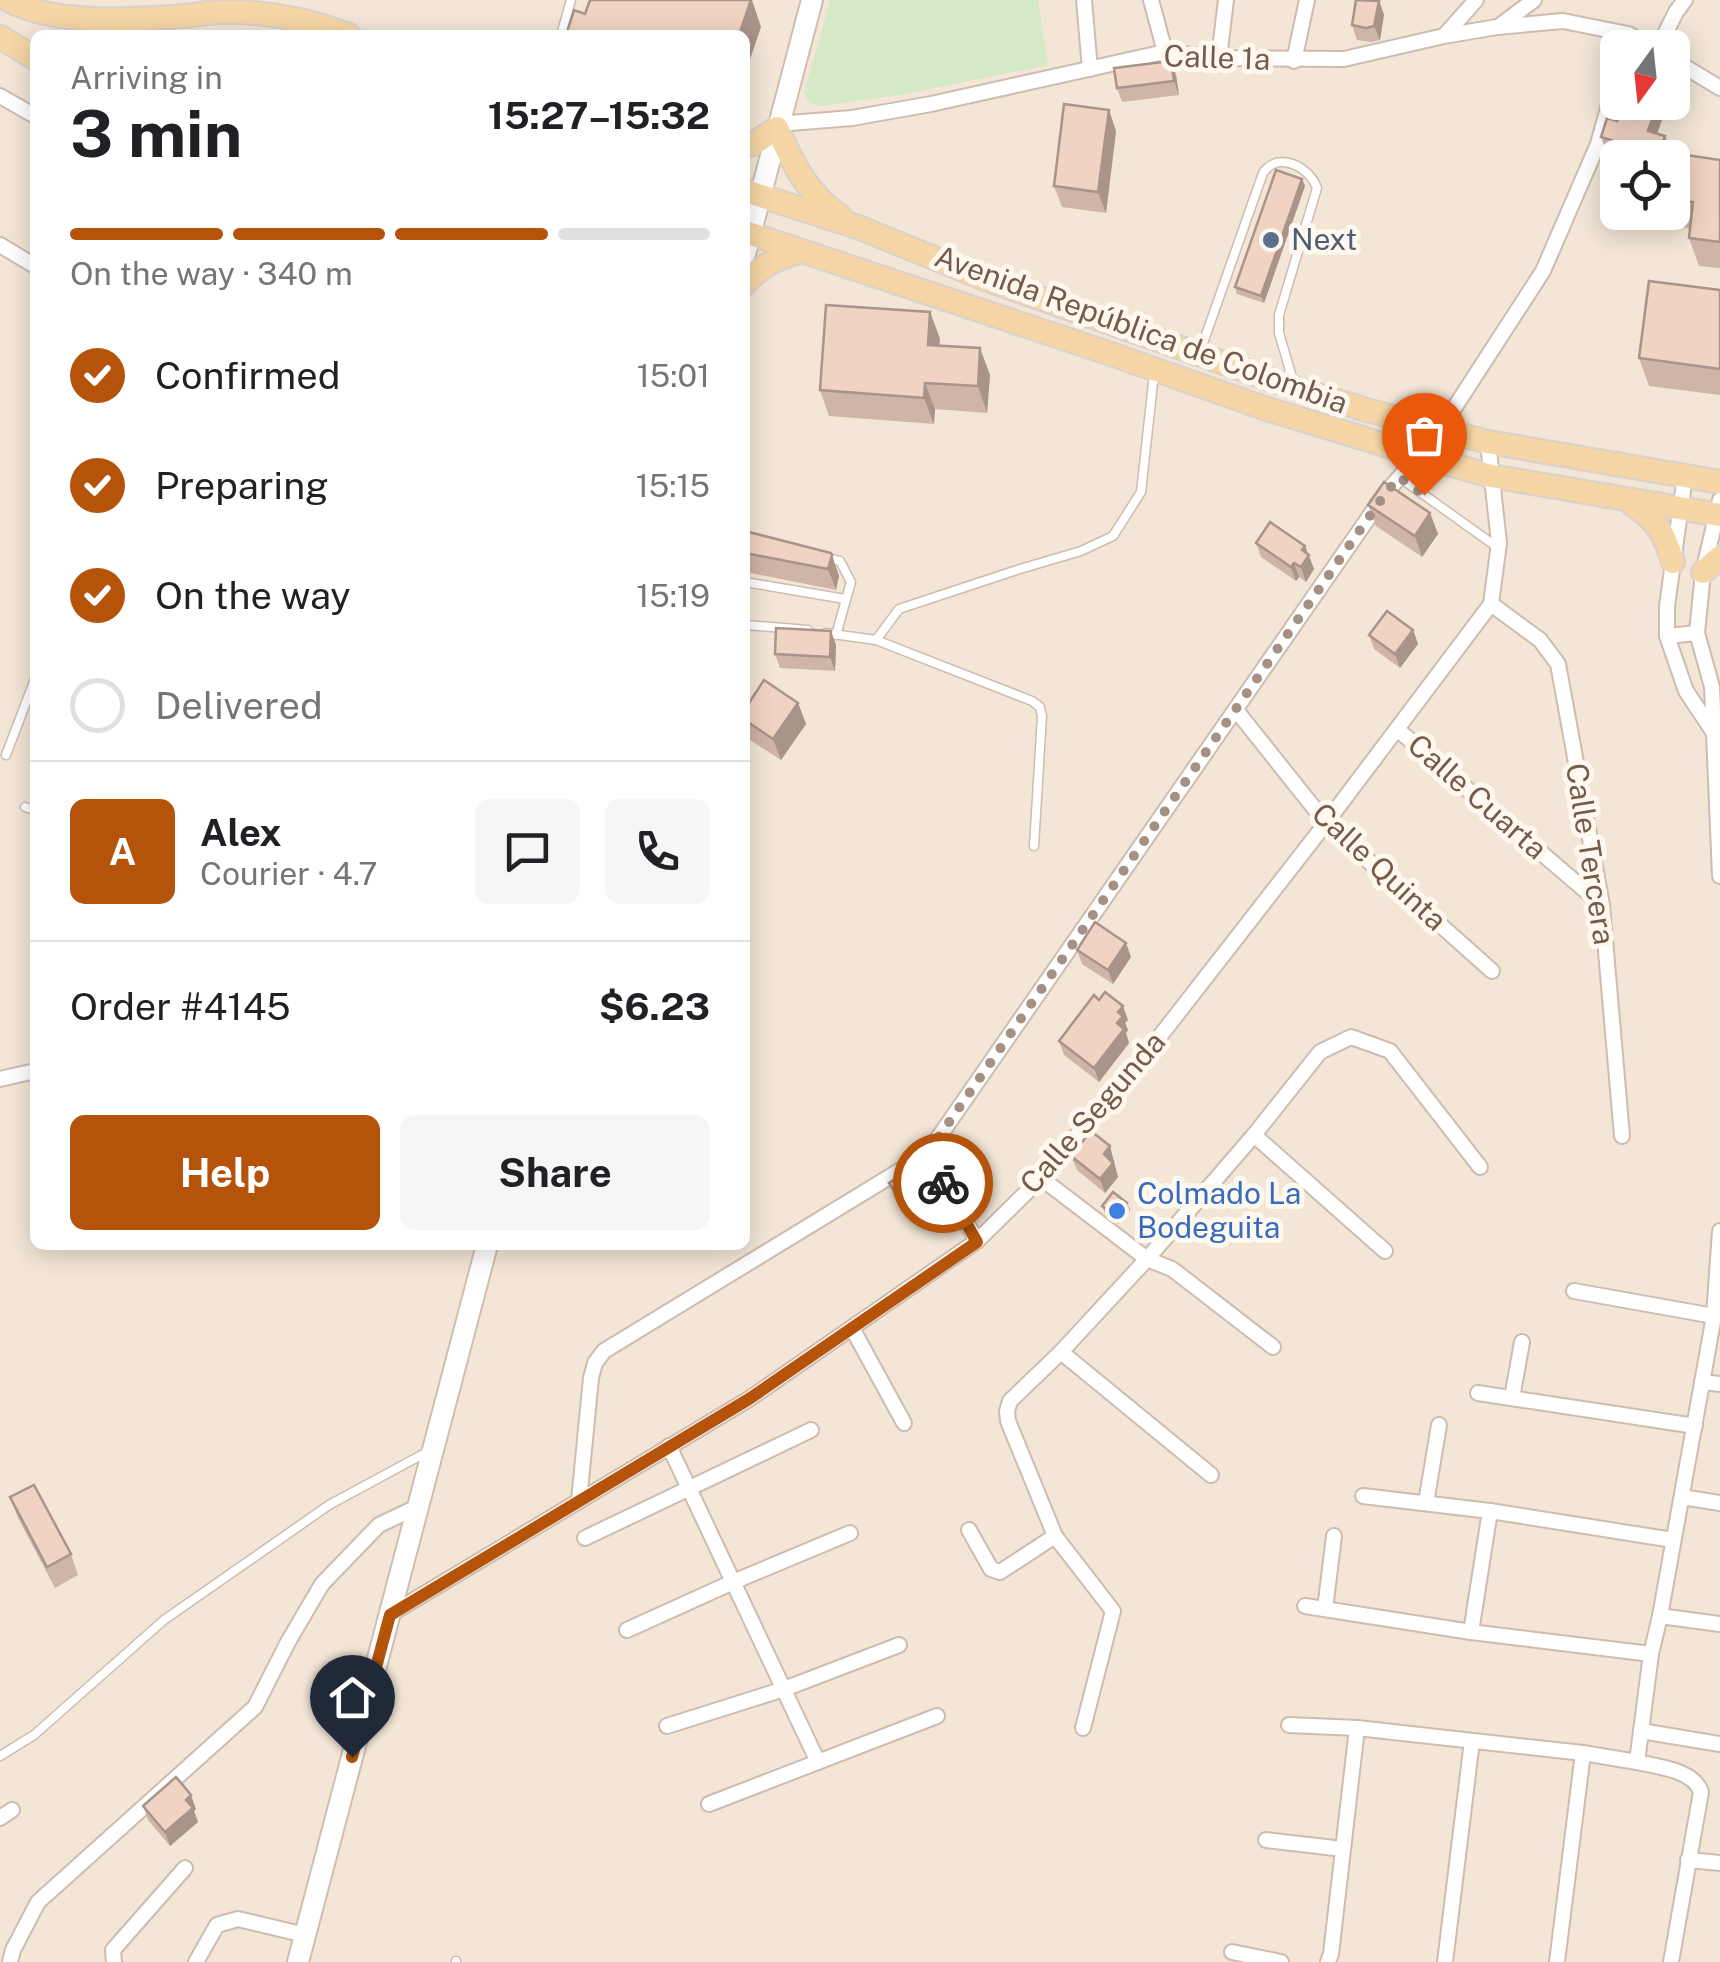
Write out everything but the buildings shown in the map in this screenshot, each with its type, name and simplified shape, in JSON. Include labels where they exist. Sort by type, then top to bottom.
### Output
[{"type":"main road","points":[[8,0],[59,16],[256,13],[297,18],[334,30]]},
{"type":"main road","points":[[753,194],[777,126],[812,0]]},
{"type":"main road","points":[[219,12],[282,30]]},
{"type":"main road","points":[[0,37],[30,55]]},
{"type":"main road","points":[[750,145],[777,126]]},
{"type":"main road","points":[[777,126],[807,185],[825,206],[858,228]]},
{"type":"main road","name":"Avenida República de Colombia","points":[[753,194],[858,228],[1295,388],[1488,442],[1720,482]]},
{"type":"main road","name":"Avenida República de Colombia","points":[[750,241],[802,250],[1257,406],[1491,476],[1680,508],[1719,510]]},
{"type":"main road","points":[[750,278],[773,260],[802,250]]},
{"type":"main road","points":[[1257,406],[1266,378]]},
{"type":"main road","points":[[1624,498],[1657,524],[1673,562]]},
{"type":"main road","points":[[298,1962],[485,1250]]},
{"type":"street","points":[[1084,0],[1090,69]]},
{"type":"street","points":[[1151,0],[1165,52]]},
{"type":"street","points":[[1219,58],[1226,0]]},
{"type":"street","points":[[1294,60],[1307,0]]},
{"type":"street","points":[[1444,36],[1476,0]]},
{"type":"street","points":[[1497,27],[1534,0]]},
{"type":"street","points":[[1666,30],[1685,0]]},
{"type":"street","name":"Calle 1a","points":[[777,126],[932,104],[1165,52],[1219,58],[1344,59],[1497,27],[1563,21],[1600,33]]},
{"type":"street","points":[[1690,69],[1720,88]]},
{"type":"street","points":[[0,96],[30,113]]},
{"type":"street","points":[[579,1501],[591,1378],[604,1351],[927,1154],[1385,494],[1440,430],[1544,271],[1605,120]]},
{"type":"street","points":[[0,245],[30,263]]},
{"type":"street","points":[[1488,442],[1498,548],[1492,604]]},
{"type":"street","points":[[1685,476],[1667,606],[1667,636],[1686,691],[1714,732]]},
{"type":"street","points":[[1719,510],[1697,633],[1712,687],[1720,876]]},
{"type":"street","name":"Calle Segunda","points":[[390,1615],[749,1399],[977,1242],[1041,1178],[1150,1049],[1492,604]]},
{"type":"street","name":"Calle Tercera","points":[[1492,604],[1540,640],[1558,664],[1602,905],[1622,1136]]},
{"type":"street","points":[[1667,636],[1697,633]]},
{"type":"street","name":"Calle Quinta","points":[[1236,710],[1326,823],[1492,971]]},
{"type":"street","name":"Calle Cuarta","points":[[1397,729],[1602,905]]},
{"type":"street","points":[[1083,1728],[1113,1611],[1055,1536],[1008,1422],[1010,1401],[1147,1259],[1254,1136],[1320,1052],[1352,1037],[1390,1051],[1480,1166]]},
{"type":"street","points":[[0,1079],[30,1072]]},
{"type":"street","points":[[1254,1136],[1385,1251]]},
{"type":"street","points":[[927,1154],[977,1242]]},
{"type":"street","points":[[1041,1178],[1147,1259],[1172,1269],[1273,1347]]},
{"type":"street","points":[[1637,1762],[1651,1654],[1714,1316],[1720,1231]]},
{"type":"street","points":[[1574,1291],[1714,1316]]},
{"type":"street","points":[[852,1328],[904,1423]]},
{"type":"street","points":[[1512,1398],[1522,1342]]},
{"type":"street","points":[[1061,1352],[1211,1475]]},
{"type":"street","points":[[1702,1382],[1720,1384]]},
{"type":"street","points":[[1478,1393],[1695,1426]]},
{"type":"street","points":[[1426,1503],[1440,1426]]},
{"type":"street","points":[[584,1538],[810,1430]]},
{"type":"street","points":[[670,1446],[818,1762]]},
{"type":"street","points":[[1363,1496],[1673,1540]]},
{"type":"street","points":[[1682,1497],[1720,1503]]},
{"type":"street","points":[[8,1952],[38,1902],[255,1707],[322,1584],[379,1525],[416,1507]]},
{"type":"street","points":[[1472,1632],[1490,1511]]},
{"type":"street","points":[[969,1530],[995,1572],[1055,1536]]},
{"type":"street","points":[[628,1630],[850,1533]]},
{"type":"street","points":[[1325,1610],[1334,1536]]},
{"type":"street","points":[[1305,1606],[1651,1654]]},
{"type":"street","points":[[1660,1616],[1720,1624]]},
{"type":"street","points":[[667,1726],[784,1689],[899,1645]]},
{"type":"street","points":[[709,1804],[937,1716]]},
{"type":"street","points":[[1290,1724],[1583,1754],[1637,1762],[1690,1776],[1701,1792],[1670,1962]]},
{"type":"street","points":[[1328,1962],[1356,1728]]},
{"type":"street","points":[[1640,1731],[1720,1744]]},
{"type":"street","points":[[1444,1962],[1472,1741]]},
{"type":"street","points":[[1557,1962],[1583,1754]]},
{"type":"street","points":[[1266,1840],[1343,1848]]},
{"type":"street","points":[[1688,1860],[1720,1864]]},
{"type":"street","points":[[114,1962],[114,1950],[132,1926],[185,1868]]},
{"type":"street","points":[[196,1962],[218,1925],[238,1919],[305,1935]]},
{"type":"street","points":[[1232,1952],[1282,1962]]},
{"type":"lane","points":[[563,30],[572,0]]},
{"type":"lane","points":[[1200,354],[1263,174],[1269,164],[1279,161],[1305,169],[1317,188],[1279,315],[1295,388]]},
{"type":"lane","points":[[876,640],[899,609],[1081,552],[1113,536],[1141,492],[1154,370]]},
{"type":"lane","points":[[1399,477],[1498,548]]},
{"type":"lane","points":[[821,556],[840,561],[851,582],[836,634]]},
{"type":"lane","points":[[750,583],[846,600]]},
{"type":"lane","points":[[750,624],[876,640],[1040,706],[1034,846]]},
{"type":"lane","points":[[6,755],[30,692]]},
{"type":"lane","points":[[24,806],[30,808]]},
{"type":"lane","points":[[0,1756],[34,1735],[164,1620],[329,1506],[434,1449]]},
{"type":"shaded area","points":[[0,0],[1720,0],[1720,1962],[0,1962]]},
{"type":"green space","points":[[830,0],[1038,0],[1048,65],[901,95],[818,106],[809,102],[804,93]]},
{"type":"way so far","points":[[943,1183],[927,1154],[1385,494],[1399,477],[1424,495]]},
{"type":"place","name":"Next","points":[[1271,240]]},
{"type":"place","name":"Colmado La Bodeguita","points":[[1117,1211]]},
{"type":"route","points":[[352,1757],[390,1615],[749,1399],[977,1242],[943,1183]]}]
